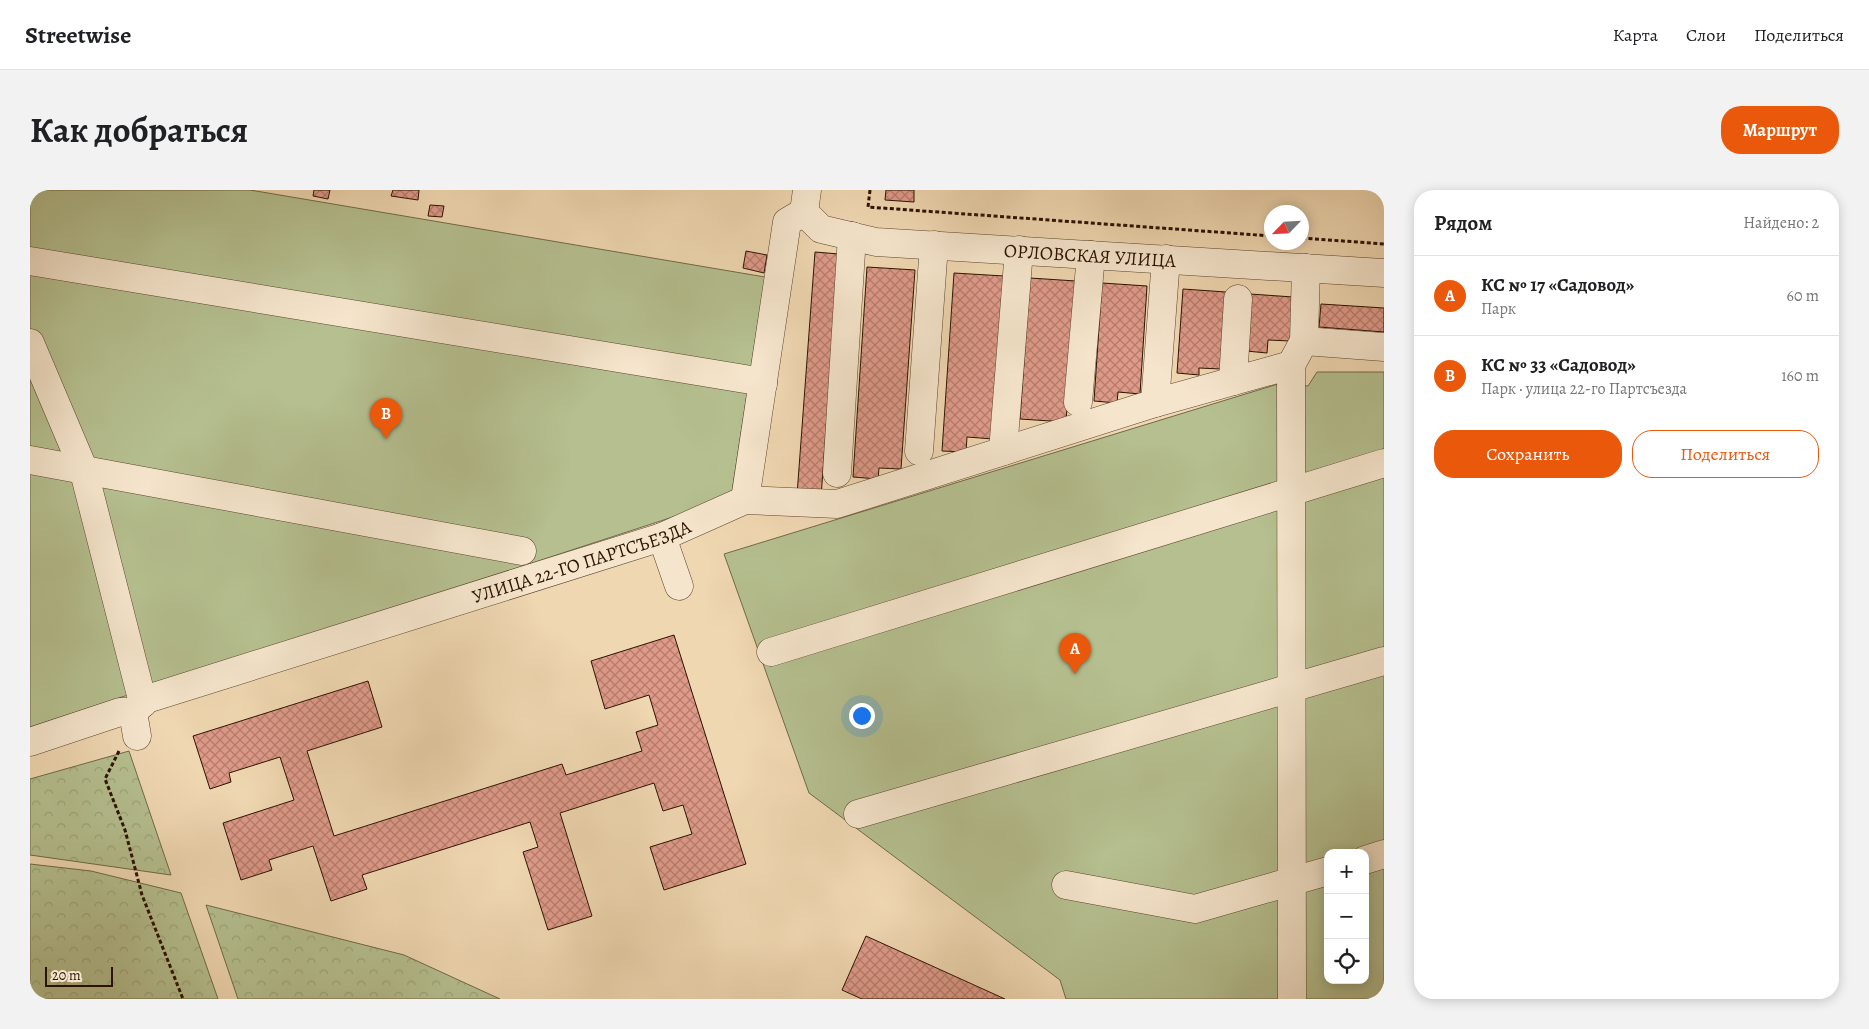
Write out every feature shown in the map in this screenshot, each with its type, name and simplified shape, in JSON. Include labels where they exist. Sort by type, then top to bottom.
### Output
[{"type":"street","name":"ОРЛОВСКАЯ УЛИЦА","points":[[806,201],[822,229],[876,242],[1384,273]]},
{"type":"street","points":[[806,201],[787,222],[745,500],[837,504],[1155,403],[1291,365]]},
{"type":"street","points":[[836,473],[852,236]]},
{"type":"street","points":[[919,451],[934,245]]},
{"type":"street","points":[[1003,451],[1019,250]]},
{"type":"street","points":[[1078,402],[1091,255]]},
{"type":"street","points":[[1155,403],[1166,259]]},
{"type":"street","points":[[30,261],[751,380],[763,384]]},
{"type":"street","points":[[1292,999],[1291,365],[1304,341],[1306,268]]},
{"type":"street","points":[[1233,381],[1238,300]]},
{"type":"street","points":[[1304,341],[1384,347]]},
{"type":"street","points":[[30,343],[83,468],[133,725]]},
{"type":"street","points":[[30,460],[83,468],[522,551]]},
{"type":"street","points":[[771,652],[1384,463]]},
{"type":"street","name":"УЛИЦА 22-ГО ПАРТСЪЕЗДА","points":[[30,742],[120,712],[133,725],[147,699],[662,537],[745,500]]},
{"type":"street","points":[[662,537],[679,586]]},
{"type":"street","points":[[858,814],[1384,661]]},
{"type":"street","points":[[1369,859],[1384,854]]},
{"type":"street","points":[[1066,885],[1195,909],[1324,871]]},
{"type":"path","points":[[870,190],[868,207],[1264,235]]},
{"type":"path","points":[[1309,239],[1384,244]]},
{"type":"path","points":[[133,725],[105,779],[125,830],[142,895],[183,999]]},
{"type":"green space","points":[[30,190],[250,190],[765,277],[731,498],[30,727]]},
{"type":"green space","points":[[1317,372],[1384,372],[1384,999],[1066,999],[1060,980],[809,793],[724,554],[1278,384],[1308,386]]},
{"type":"green space","points":[[129,751],[171,875],[30,855],[30,779]]},
{"type":"green space","points":[[30,864],[91,871],[181,893],[218,999],[30,999]]},
{"type":"green space","points":[[206,905],[404,955],[500,999],[238,999]]},
{"type":"building","points":[[314,190],[330,190],[328,199],[313,196]]},
{"type":"building","points":[[393,190],[419,190],[418,200],[391,196]]},
{"type":"building","points":[[886,190],[914,190],[914,202],[885,200]]},
{"type":"building","points":[[430,205],[444,206],[442,217],[428,216]]},
{"type":"building","points":[[746,251],[767,255],[764,273],[743,268]]},
{"type":"building","points":[[815,252],[839,254],[821,497],[797,495]]},
{"type":"building","points":[[867,267],[915,270],[901,469],[879,468],[878,479],[853,477]]},
{"type":"building","points":[[954,273],[1004,276],[993,439],[967,437],[966,452],[942,451]]},
{"type":"building","points":[[1030,278],[1076,281],[1066,422],[1020,419]]},
{"type":"building","points":[[1102,283],[1147,286],[1140,394],[1118,392],[1117,403],[1094,401]]},
{"type":"building","points":[[1183,289],[1226,292],[1221,369],[1199,368],[1199,375],[1177,373]]},
{"type":"building","points":[[1250,294],[1293,297],[1290,341],[1268,340],[1267,353],[1246,351]]},
{"type":"building","points":[[1321,304],[1384,308],[1384,332],[1319,327]]},
{"type":"building","points":[[674,635],[746,864],[664,890],[650,847],[692,834],[683,805],[663,811],[654,783],[560,813],[592,916],[548,930],[523,852],[538,847],[530,822],[362,875],[367,889],[331,901],[313,846],[269,860],[272,870],[241,880],[223,823],[294,800],[280,757],[229,773],[231,782],[210,789],[193,736],[368,681],[382,727],[307,751],[334,836],[562,764],[566,775],[642,751],[636,732],[658,725],[649,695],[605,709],[591,661]]},
{"type":"building","points":[[866,936],[1005,999],[862,999],[842,990]]},
{"type":"place","name":"КС № 33 «Садовод»","points":[[386,439]]},
{"type":"place","name":"КС № 17 «Садовод»","points":[[1075,674]]}]
